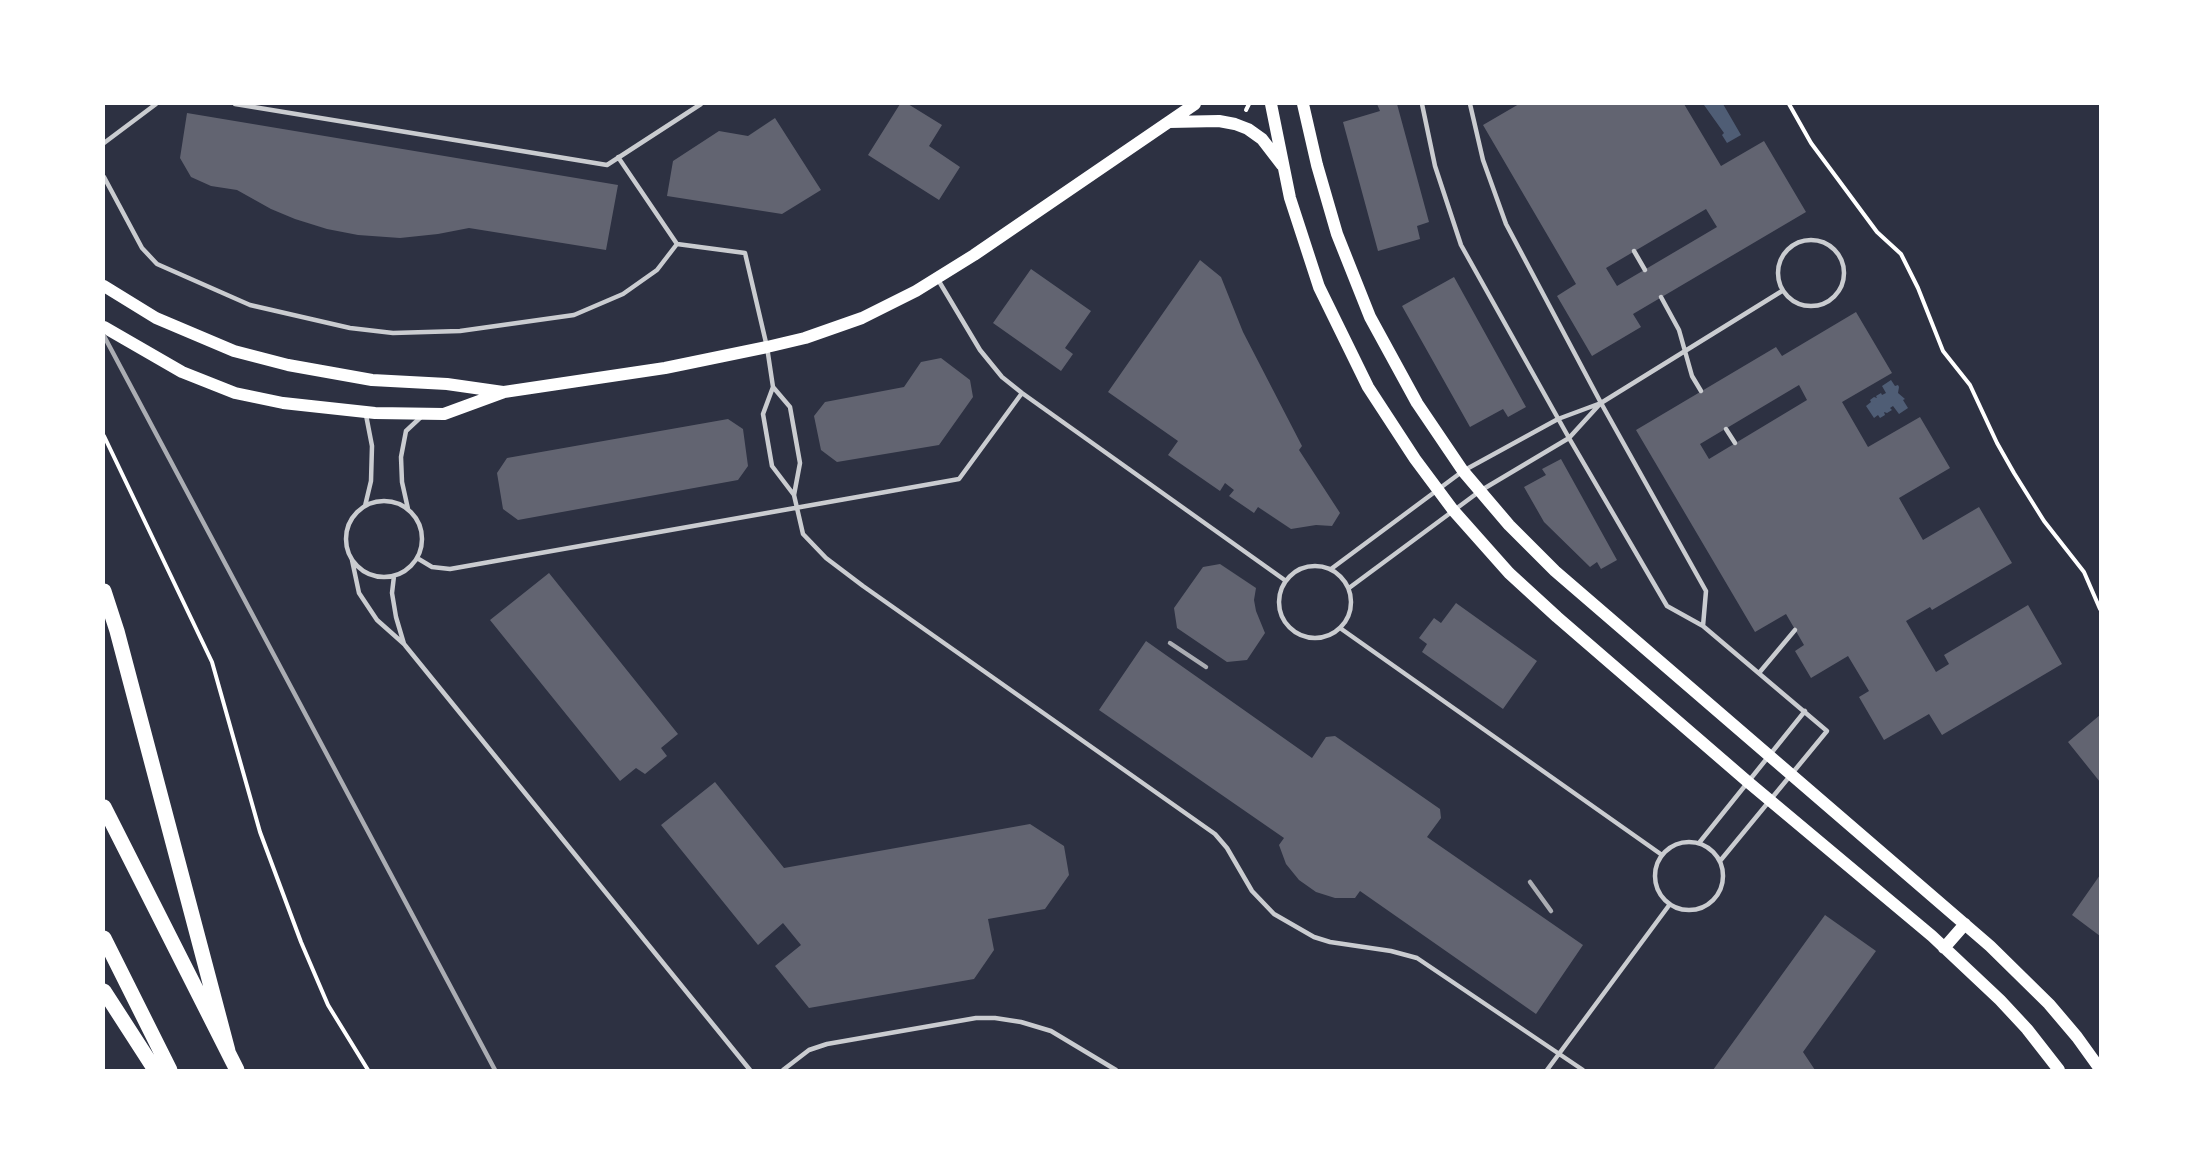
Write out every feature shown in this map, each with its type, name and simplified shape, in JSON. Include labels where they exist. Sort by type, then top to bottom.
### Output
[{"type":"highway","points":[[104,591],[117,631],[228,1051]]},
{"type":"highway","points":[[104,807],[237,1071]]},
{"type":"highway","points":[[104,938],[170,1071]]},
{"type":"highway","points":[[104,991],[155,1071]]},
{"type":"main road","points":[[104,327],[182,372],[235,393],[282,403],[366,412],[444,414],[504,392],[665,368],[767,347],[805,338],[862,318],[916,291],[974,255],[1195,104]]},
{"type":"main road","points":[[1271,104],[1297,220],[1319,287],[1340,334],[1392,426],[1453,510],[1509,573],[1748,782],[1944,948],[2000,1000],[2027,1029],[2059,1071]]},
{"type":"main road","points":[[1303,104],[1317,165],[1337,234],[1370,317],[1417,402],[1462,471],[1509,525],[1556,571],[1965,924],[2025,980],[2077,1037],[2100,1070]]},
{"type":"main road","points":[[1168,122],[1219,121],[1248,129],[1262,139],[1284,167]]},
{"type":"main road","points":[[104,286],[156,318],[234,351],[288,365],[372,380],[447,384],[504,392]]},
{"type":"main road","points":[[1944,948],[1965,924]]},
{"type":"lane","points":[[104,143],[156,104]]},
{"type":"lane","points":[[235,104],[607,165],[701,104]]},
{"type":"lane","points":[[1422,104],[1435,166],[1461,245],[1558,419],[1667,606],[1703,626],[1827,731],[1720,861]]},
{"type":"lane","points":[[1470,104],[1483,160],[1506,224],[1600,403],[1706,591],[1703,626]]},
{"type":"lane","points":[[618,157],[677,244],[745,253],[767,347],[773,387],[763,414],[772,466],[794,495],[804,534],[826,558],[1215,834],[1227,848],[1252,891],[1274,914],[1314,937],[1330,942],[1391,951],[1417,958],[1583,1071]]},
{"type":"lane","points":[[104,177],[142,248],[158,264],[250,305],[350,328],[393,333],[460,332],[574,315],[623,294],[657,270],[677,244]]},
{"type":"lane","points":[[1805,240],[1818,240],[1830,245],[1839,255],[1844,267],[1843,280],[1838,292],[1829,301],[1816,306],[1803,306],[1791,301],[1782,291],[1778,279],[1778,266],[1783,254],[1793,245],[1805,240]]},
{"type":"lane","points":[[1634,251],[1645,270]]},
{"type":"lane","points":[[937,278],[980,350],[1002,377],[1286,581]]},
{"type":"lane","points":[[1332,569],[1462,471],[1558,419],[1600,403],[1782,291]]},
{"type":"lane","points":[[1661,297],[1679,330],[1692,376],[1701,391]]},
{"type":"lane","points":[[773,387],[790,407],[800,463],[794,495]]},
{"type":"lane","points":[[417,558],[432,567],[450,569],[959,479],[1022,393]]},
{"type":"lane","points":[[1349,588],[1480,491],[1569,438],[1600,403]]},
{"type":"lane","points":[[365,506],[371,481],[372,446],[366,412]]},
{"type":"lane","points":[[408,509],[402,482],[401,457],[406,431],[422,415]]},
{"type":"lane","points":[[1726,429],[1735,443]]},
{"type":"lane","points":[[352,560],[366,573],[384,577],[405,571],[417,558],[422,540],[421,528],[416,518],[408,509],[394,502],[379,501],[365,506],[354,516],[347,530],[347,545],[359,593],[377,620],[404,644],[750,1071]]},
{"type":"lane","points":[[1322,566],[1332,569],[1342,577],[1349,588],[1351,610],[1347,620],[1340,628],[1322,637],[1310,638],[1298,634],[1282,616],[1279,604],[1280,592],[1286,581],[1301,568],[1322,566]]},
{"type":"lane","points":[[394,576],[392,593],[404,644]]},
{"type":"lane","points":[[1340,628],[1662,855]]},
{"type":"lane","points":[[1759,673],[1795,630]]},
{"type":"lane","points":[[1699,843],[1805,711]]},
{"type":"lane","points":[[1685,842],[1699,843],[1708,847],[1720,861],[1723,873],[1722,886],[1706,906],[1682,909],[1670,904],[1660,894],[1655,881],[1656,868],[1662,855],[1672,846],[1685,842]]},
{"type":"lane","points":[[1547,1071],[1670,904]]},
{"type":"lane","points":[[783,1071],[809,1050],[827,1044],[986,1018],[1021,1022],[1051,1031],[1116,1071]]},
{"type":"path","points":[[1246,110],[1249,104]]},
{"type":"path","points":[[1789,104],[1810,143],[1877,232],[1901,254],[1918,288],[1943,351],[1970,385],[1997,443],[2044,521],[2084,572],[2100,609]]},
{"type":"path","points":[[104,436],[212,662],[260,832],[301,942],[328,1005],[368,1071]]},
{"type":"water","points":[[1723,104],[1741,135],[1727,143],[1722,135],[1724,133],[1704,105]]},
{"type":"water","points":[[1891,380],[1895,386],[1898,385],[1898,393],[1905,399],[1903,400],[1908,408],[1899,414],[1893,406],[1890,408],[1892,410],[1884,412],[1885,415],[1880,418],[1878,415],[1874,418],[1866,406],[1874,397],[1877,398],[1876,396],[1881,393],[1882,395],[1886,393],[1882,386]]},
{"type":"building","points":[[900,104],[908,104],[942,125],[929,146],[960,167],[939,200],[868,155]]},
{"type":"building","points":[[1377,104],[1397,104],[1429,222],[1417,226],[1420,239],[1378,251],[1343,122],[1380,111]]},
{"type":"building","points":[[1519,104],[1684,104],[1721,166],[1764,141],[1806,212],[1633,314],[1641,327],[1592,356],[1557,296],[1576,284],[1483,125]],"holes":[[[1706,209],[1717,227],[1617,286],[1606,268]]]},
{"type":"building","points":[[187,113],[618,185],[606,250],[469,228],[400,238],[358,235],[327,229],[295,219],[237,190],[211,186],[191,177],[180,158]]},
{"type":"building","points":[[775,118],[821,190],[782,214],[667,196],[673,161],[719,131],[748,136]]},
{"type":"building","points":[[1200,260],[1221,277],[1243,332],[1302,446],[1299,450],[1340,513],[1332,526],[1316,525],[1291,529],[1258,507],[1254,513],[1229,496],[1234,490],[1225,483],[1220,491],[1168,455],[1178,441],[1108,392]]},
{"type":"building","points":[[1031,269],[1091,311],[1065,348],[1073,354],[1061,371],[993,323]]},
{"type":"building","points":[[1454,277],[1526,407],[1508,417],[1503,409],[1470,427],[1402,306]]},
{"type":"building","points":[[1856,312],[1892,373],[1842,402],[1868,447],[1920,417],[1950,468],[1899,498],[1923,540],[1979,507],[2012,563],[1932,610],[1930,607],[1906,621],[1936,672],[1949,664],[1944,655],[2028,605],[2062,664],[1942,735],[1929,714],[1884,740],[1859,697],[1869,691],[1848,656],[1811,678],[1795,651],[1804,645],[1786,614],[1755,632],[1636,430],[1776,347],[1782,356]],"holes":[[[1799,385],[1807,400],[1709,459],[1700,444]]]},
{"type":"building","points":[[941,358],[970,380],[973,397],[939,445],[837,462],[821,450],[814,416],[825,402],[904,387],[921,362]]},
{"type":"building","points":[[728,419],[743,429],[748,466],[738,480],[518,520],[503,509],[497,473],[507,458]]},
{"type":"building","points":[[1561,459],[1617,560],[1601,569],[1597,562],[1590,567],[1544,522],[1524,487],[1546,475],[1542,469]]},
{"type":"building","points":[[1220,564],[1256,588],[1254,600],[1256,611],[1265,633],[1247,660],[1227,662],[1177,628],[1174,608],[1203,567]]},
{"type":"building","points":[[549,573],[678,734],[661,748],[667,756],[645,774],[636,768],[620,781],[490,620]]},
{"type":"building","points":[[1456,603],[1537,661],[1503,709],[1422,652],[1427,644],[1419,638],[1434,618],[1441,623]]},
{"type":"building","points":[[1146,641],[1312,758],[1326,737],[1335,736],[1440,809],[1441,818],[1427,837],[1583,945],[1536,1014],[1360,891],[1355,898],[1335,898],[1316,892],[1299,880],[1286,864],[1279,845],[1284,838],[1099,710]]},
{"type":"building","points":[[2100,715],[2100,782],[2068,742]]},
{"type":"building","points":[[715,782],[784,868],[1030,824],[1064,846],[1069,875],[1045,909],[988,919],[994,950],[974,979],[809,1008],[775,966],[801,945],[783,923],[758,945],[661,825]]},
{"type":"building","points":[[2100,875],[2100,936],[2072,915]]},
{"type":"building","points":[[1825,915],[1876,951],[1803,1052],[1815,1070],[1713,1070]]},
{"type":"railway","points":[[104,336],[495,1070]]},
{"type":"railway","points":[[1170,643],[1206,667]]},
{"type":"railway","points":[[1530,882],[1551,911]]}]
